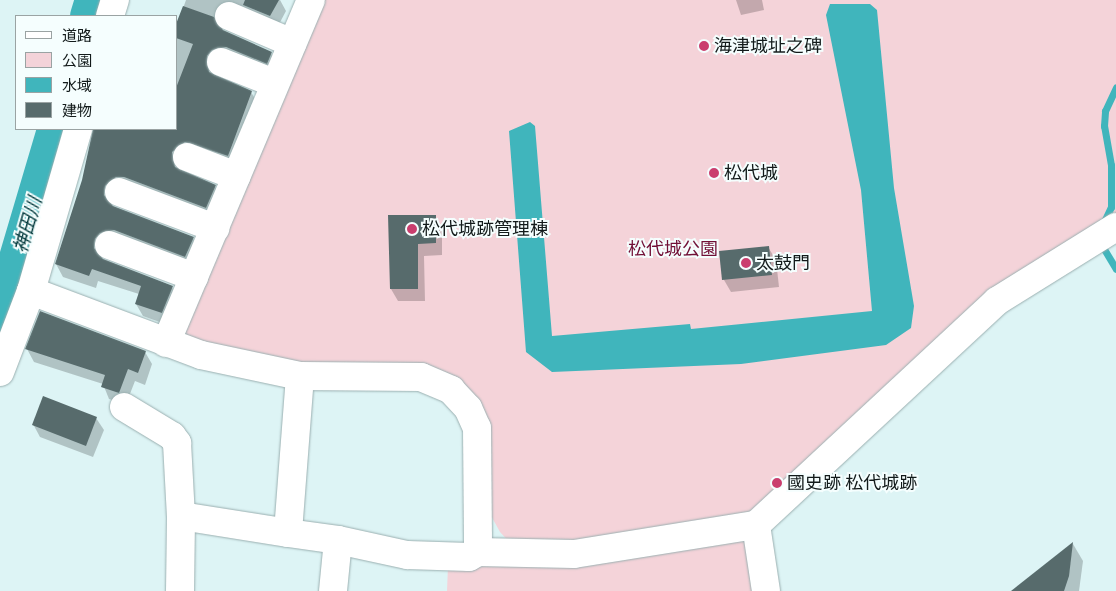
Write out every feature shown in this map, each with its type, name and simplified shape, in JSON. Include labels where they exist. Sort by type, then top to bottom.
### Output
[{"type":"street","points":[[110,15],[115,0]]},
{"type":"street","points":[[166,343],[274,83],[311,0]]},
{"type":"street","points":[[229,16],[292,43]]},
{"type":"street","points":[[221,62],[274,83]]},
{"type":"street","points":[[0,372],[31,291],[78,130]]},
{"type":"street","points":[[187,157],[236,176]]},
{"type":"street","points":[[120,192],[215,228]]},
{"type":"street","points":[[181,516],[338,540],[407,556],[469,557],[478,552],[574,554],[756,525],[997,301],[1116,226]]},
{"type":"street","points":[[109,245],[194,277]]},
{"type":"street","points":[[31,291],[201,355],[300,376],[421,377],[451,390],[468,408],[477,428],[478,552]]},
{"type":"street","points":[[288,533],[300,376]]},
{"type":"street","points":[[124,407],[172,436],[177,443],[181,516],[180,591]]},
{"type":"street","points":[[756,525],[766,591]]},
{"type":"street","points":[[334,591],[338,540]]},
{"type":"green space","name":"松代城公園","points":[[323,0],[1116,0],[1116,216],[753,517],[671,532],[513,546],[500,532],[489,512],[470,394],[287,367],[176,341]]},
{"type":"green space","points":[[750,537],[757,591],[447,591],[448,566]]},
{"type":"water","points":[[830,4],[870,4],[877,10],[894,188],[914,306],[911,328],[886,345],[741,364],[552,372],[526,352],[509,131],[530,122],[535,126],[552,336],[690,324],[691,329],[872,311],[861,190],[826,15]]},
{"type":"building","points":[[245,0],[279,0],[270,16],[243,5]]},
{"type":"building","points":[[183,6],[214,17],[223,30],[272,52],[267,64],[226,47],[212,50],[207,56],[209,72],[252,91],[228,156],[185,142],[172,152],[175,167],[216,185],[206,208],[124,177],[116,177],[105,186],[104,195],[113,206],[194,237],[185,257],[114,230],[100,233],[95,239],[94,248],[103,259],[173,286],[162,313],[135,304],[141,286],[92,269],[89,276],[55,264],[82,180],[93,130],[178,130],[178,83],[193,44],[178,39],[178,19]]},
{"type":"building","points":[[388,215],[436,215],[436,243],[418,244],[418,289],[390,289]]},
{"type":"building","name":"太鼓門","points":[[769,246],[772,275],[722,280],[719,251]]},
{"type":"building","points":[[40,311],[146,351],[138,373],[128,369],[119,393],[101,387],[105,375],[25,349]]},
{"type":"building","points":[[43,396],[97,417],[86,446],[32,425]]},
{"type":"building","points":[[1073,542],[1069,576],[1064,591],[1011,591]]},
{"type":"waterway","name":"神田川","points":[[90,15],[95,0]]},
{"type":"waterway","points":[[1102,226],[1111,207],[1111,165],[1104,126],[1105,111],[1116,87]]},
{"type":"waterway","name":"神田川","points":[[0,322],[57,130]]},
{"type":"waterway","points":[[1101,244],[1116,269]]},
{"type":"place","name":"海津城址之碑","points":[[704,46]]},
{"type":"place","name":"松代城","points":[[714,173]]},
{"type":"place","name":"松代城跡管理棟","points":[[412,229]]},
{"type":"place","name":"太鼓門","points":[[746,263]]},
{"type":"place","name":"國史跡 松代城跡","points":[[777,483]]}]
